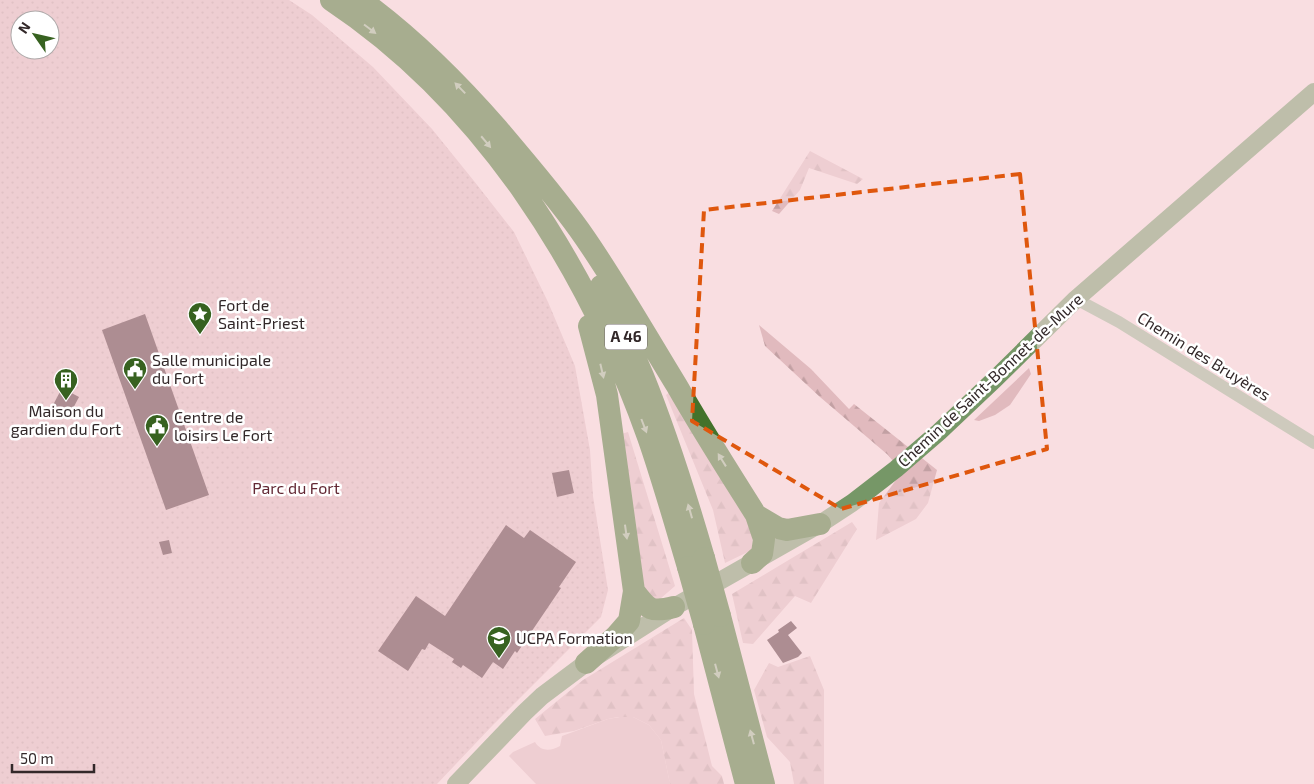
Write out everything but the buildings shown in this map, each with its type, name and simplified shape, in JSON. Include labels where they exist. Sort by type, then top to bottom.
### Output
[{"type":"highway","name":"A 46","points":[[331,0],[402,55],[457,109],[509,172],[552,235],[607,339],[630,391],[666,489],[696,562]]},
{"type":"highway","name":"A 46","points":[[360,0],[442,69],[504,137],[538,181],[564,221],[600,285],[643,376],[681,481],[696,562],[712,620],[764,784]]},
{"type":"highway","points":[[504,137],[543,182],[585,238],[756,515],[764,538],[762,554],[752,563]]},
{"type":"highway","points":[[572,271],[599,360],[607,395],[634,590],[629,621],[616,636],[586,663]]},
{"type":"highway","points":[[756,515],[778,528],[787,530],[820,524]]},
{"type":"highway","points":[[634,590],[645,605],[651,608],[659,611],[674,607]]},
{"type":"highway","name":"A 46","points":[[712,620],[746,784]]},
{"type":"street","name":"Chemin de Saint-Bonnet-de-Mure","points":[[456,784],[542,696],[586,663],[674,607],[820,524],[852,503],[896,469],[939,432],[1076,299],[1314,92]]},
{"type":"street","name":"Chemin des Bruyères","points":[[1076,299],[1127,327],[1314,443]]},
{"type":"highlighted area","points":[[1020,174],[1047,449],[841,509],[692,421],[704,210]]},
{"type":"green space","name":"Parc du Fort","points":[[0,0],[289,0],[312,15],[373,67],[432,129],[514,232],[548,302],[575,366],[590,450],[593,496],[608,590],[601,617],[437,784],[0,784]]},
{"type":"green space","points":[[810,151],[863,179],[857,184],[809,168],[800,190],[779,214],[772,211]]},
{"type":"green space","points":[[759,325],[811,369],[849,409],[854,404],[937,470],[928,503],[916,519],[876,540],[879,503],[902,472],[888,455],[820,397],[765,346]]},
{"type":"green space","points":[[1029,368],[1031,374],[1010,405],[995,415],[979,421],[974,420]]},
{"type":"green space","points":[[671,391],[753,527],[752,550],[725,563],[713,510],[666,395]]},
{"type":"green space","points":[[628,432],[675,586],[660,599],[648,598],[639,581],[621,434]]},
{"type":"green space","points":[[852,522],[857,529],[811,603],[795,596],[753,644],[743,643],[732,594]]},
{"type":"green space","points":[[684,618],[692,630],[694,694],[712,766],[722,776],[724,784],[670,784],[661,740],[649,725],[633,717],[608,719],[574,731],[545,736],[535,719],[583,680]]},
{"type":"green space","points":[[810,656],[824,690],[824,784],[794,784],[790,762],[767,737],[754,690],[769,663],[778,667]]},
{"type":"green space","points":[[626,716],[633,717],[649,725],[661,740],[670,784],[536,784],[509,756],[513,752],[535,742],[540,748],[546,750],[553,749],[560,746],[562,736],[608,719]]},
{"type":"place","name":"Fort de Saint-Priest","points":[[200,335]]},
{"type":"place","name":"Salle municipale du Fort","points":[[135,390]]},
{"type":"place","name":"Maison du gardien du Fort","points":[[66,401]]},
{"type":"place","name":"Centre de loisirs Le Fort","points":[[157,447]]},
{"type":"place","name":"UCPA Formation","points":[[499,659]]}]
